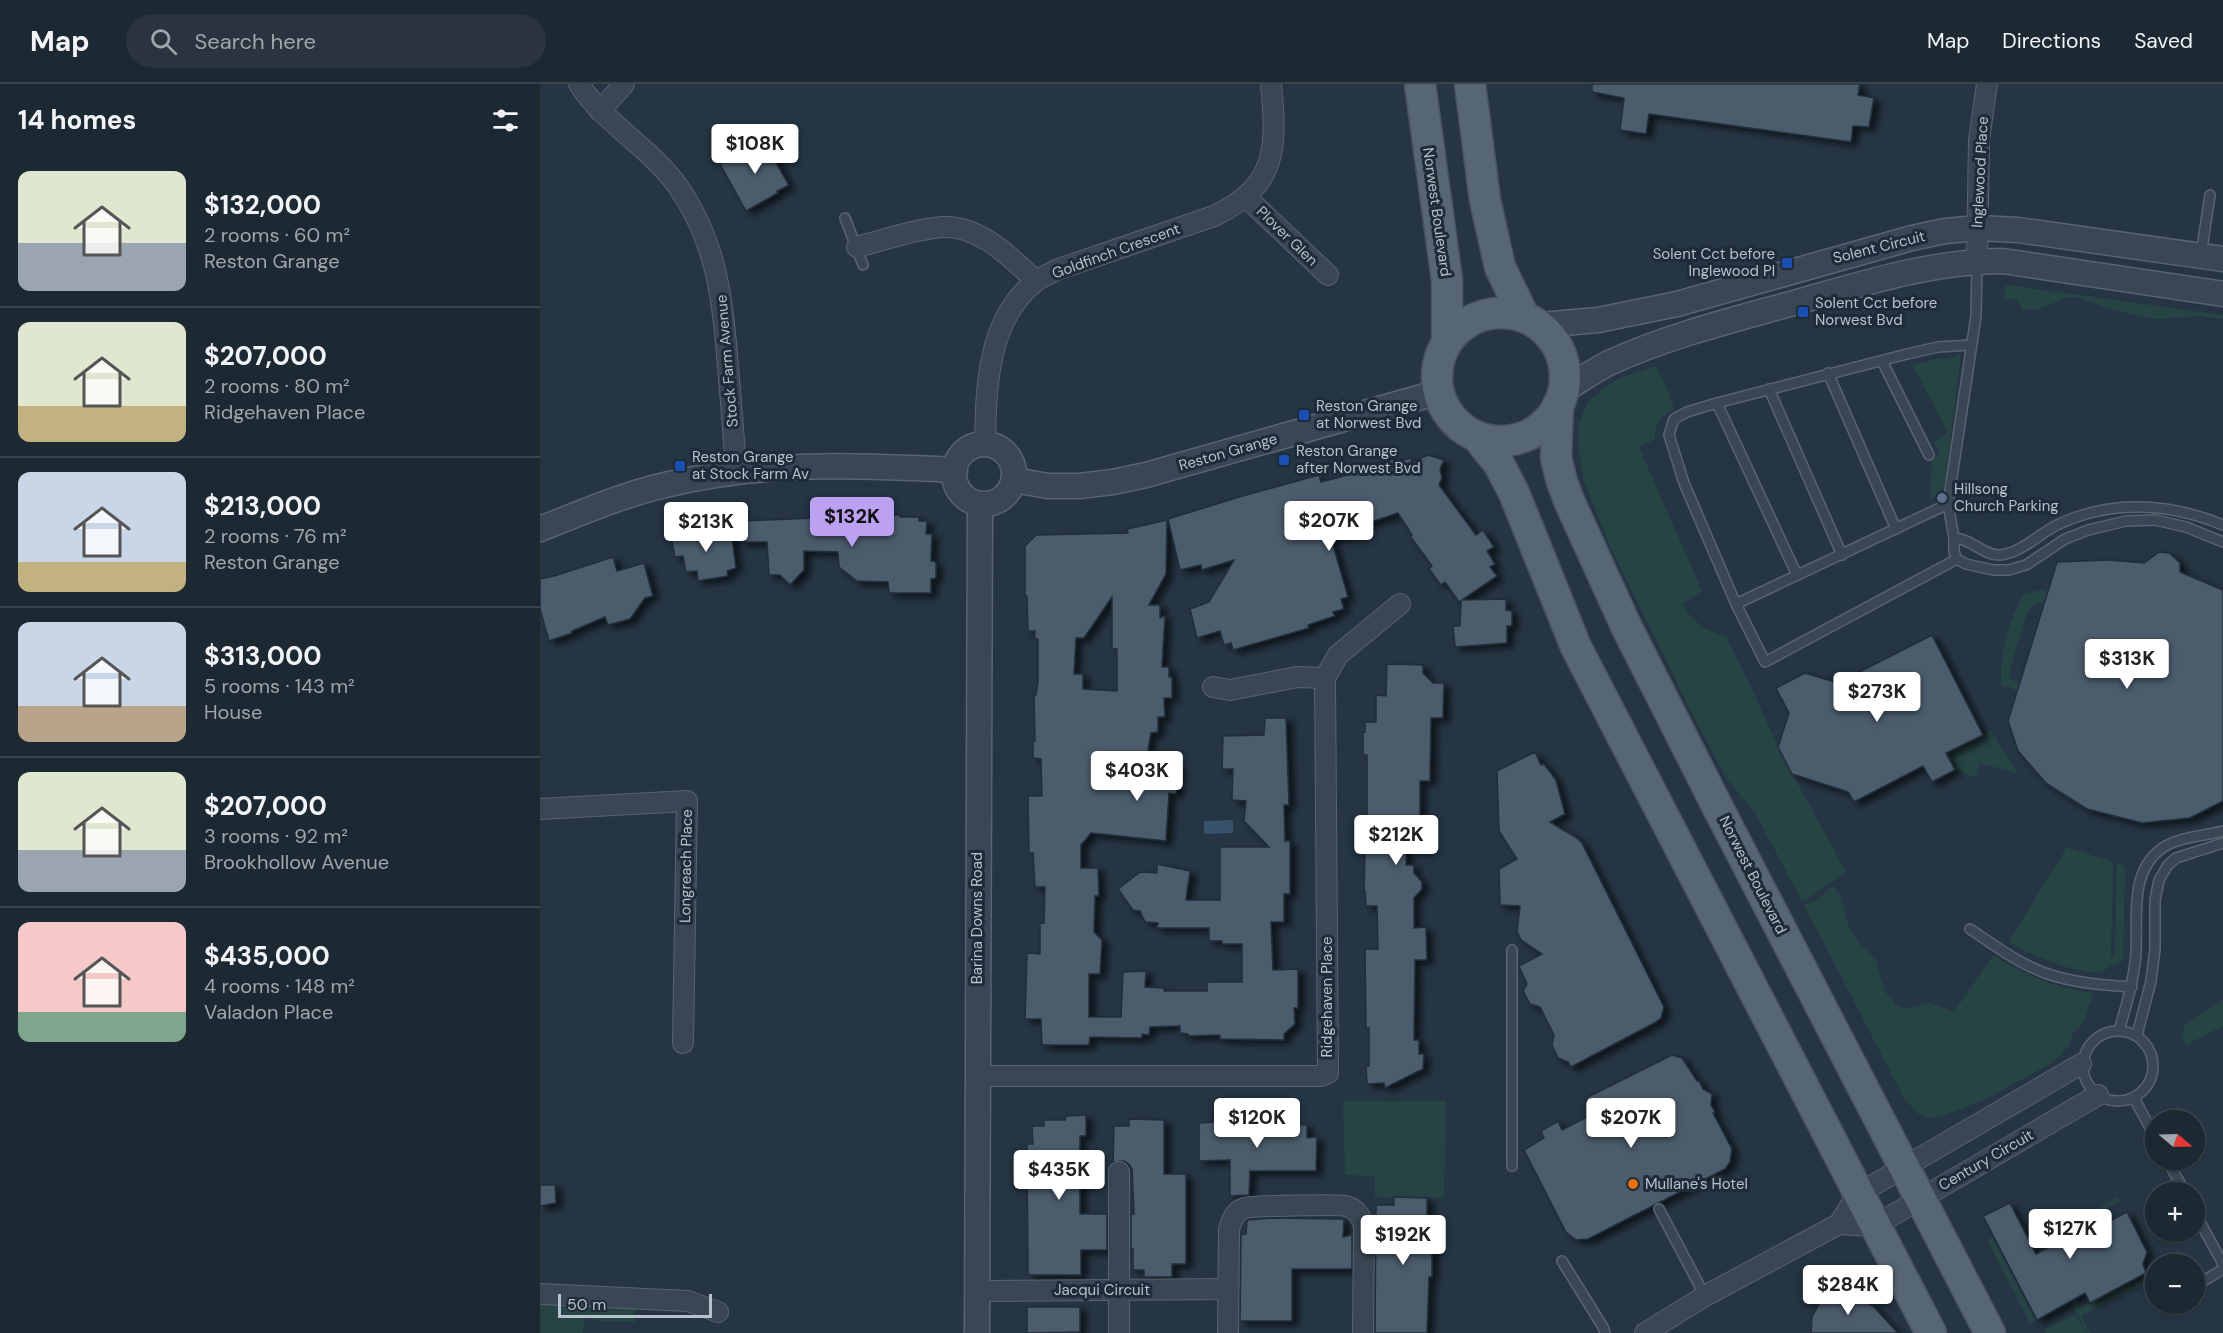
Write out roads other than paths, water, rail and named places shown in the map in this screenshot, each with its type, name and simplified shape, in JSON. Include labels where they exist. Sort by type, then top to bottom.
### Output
[{"type":"main road","name":"Norwest Boulevard","points":[[1420,84],[1447,280],[1447,340]]},
{"type":"main road","points":[[1470,84],[1485,200],[1500,267],[1532,321],[1553,338],[1561,354],[1564,373],[1560,398],[1545,423],[1527,436],[1516,440],[1494,441],[1478,438],[1460,428],[1447,413],[1439,392],[1437,370],[1447,340],[1460,328],[1484,316],[1496,314],[1532,321]]},
{"type":"main road","name":"Norwest Boulevard","points":[[1560,398],[1556,458],[1570,503],[1627,628],[1990,1333]]},
{"type":"main road","points":[[1478,438],[1499,464],[1514,493],[1576,647],[1930,1333]]},
{"type":"street","name":"Stock Farm Avenue","points":[[579,84],[600,111],[660,165],[676,184],[703,230],[712,254],[723,307],[736,471]]},
{"type":"street","points":[[600,111],[624,84]]},
{"type":"street","name":"Goldfinch Crescent","points":[[985,444],[986,403],[997,341],[1005,319],[1018,300],[1036,281],[1056,270],[1232,208],[1259,183],[1274,147],[1275,127],[1271,84]]},
{"type":"street","name":"Inglewood Place","points":[[1977,261],[1979,140],[1987,84]]},
{"type":"street","name":"Plover Glen","points":[[1246,196],[1328,275]]},
{"type":"street","points":[[860,256],[927,230],[945,227],[962,229],[981,237],[1006,253],[1036,281]]},
{"type":"street","name":"Solent Circuit","points":[[1532,321],[1639,313],[1945,231],[1978,228],[2050,233],[2212,257]]},
{"type":"street","points":[[1560,398],[1607,364],[1689,333],[1839,290],[1941,265],[2003,261],[2223,294]]},
{"type":"street","name":"Reston Grange","points":[[1014,480],[1048,486],[1113,482],[1158,472],[1439,392]]},
{"type":"street","points":[[985,444],[995,446],[1010,459],[1014,469],[1014,480],[1011,488],[998,501],[980,504],[963,495],[958,488],[955,471],[957,462],[968,449],[985,444]]},
{"type":"street","points":[[540,529],[610,502],[664,485],[736,471],[854,465],[955,471]]},
{"type":"street","name":"Barina Downs Road","points":[[977,1333],[976,1076],[980,504]]},
{"type":"street","points":[[1213,687],[1230,690],[1297,678],[1325,678],[1338,655],[1400,604]]},
{"type":"street","name":"Ridgehaven Place","points":[[976,1076],[1322,1076],[1328,1073],[1325,678]]},
{"type":"street","name":"Longreach Place","points":[[540,809],[687,801],[683,1043]]},
{"type":"street","points":[[1645,1333],[1705,1296],[1839,1224],[1858,1194],[2081,1064]]},
{"type":"street","name":"Century Circuit","points":[[1874,1226],[2098,1095]]},
{"type":"street","points":[[1119,1172],[1119,1333]]},
{"type":"street","points":[[1228,1333],[1229,1229],[1233,1216],[1245,1208],[1346,1206],[1359,1213],[1364,1225],[1363,1333]]},
{"type":"street","points":[[1839,1224],[1874,1226]]},
{"type":"street","name":"Jacqui Circuit","points":[[977,1291],[1228,1289]]},
{"type":"street","points":[[540,1294],[688,1301],[718,1312]]},
{"type":"lane","points":[[2210,195],[2212,257]]},
{"type":"lane","points":[[845,218],[860,256]]},
{"type":"lane","points":[[1977,261],[1976,316],[1948,504],[1954,552],[1957,559],[1966,564],[1993,570],[2009,570],[2026,565],[2065,539],[2088,530],[2126,521],[2155,520],[2186,527],[2223,542]]},
{"type":"lane","points":[[1957,559],[1765,662],[1736,604],[1684,483],[1670,435],[1674,419],[1687,412],[1716,403],[1938,347],[1971,345]]},
{"type":"lane","points":[[1882,361],[1929,455]]},
{"type":"lane","points":[[1828,373],[1896,529]]},
{"type":"lane","points":[[1769,389],[1842,555]]},
{"type":"lane","points":[[1716,403],[1797,575]]},
{"type":"lane","points":[[1736,604],[1948,504]]},
{"type":"lane","points":[[1954,538],[1965,538],[1988,553],[1999,555],[2009,552],[2058,525],[2088,514],[2137,505],[2196,514],[2223,525]]},
{"type":"lane","points":[[2119,1030],[2132,987],[2136,960],[2139,882],[2143,870],[2161,849],[2174,842],[2223,831]]},
{"type":"lane","points":[[2137,1035],[2151,981],[2155,949],[2155,900],[2159,880],[2176,858],[2223,843]]},
{"type":"lane","points":[[1970,929],[2024,964],[2045,973],[2080,982],[2132,987]]},
{"type":"lane","points":[[1512,950],[1512,1166]]},
{"type":"lane","points":[[2119,1030],[2137,1035],[2145,1042],[2151,1052],[2153,1070],[2149,1083],[2142,1092],[2122,1101],[2110,1100],[2098,1095],[2085,1079],[2081,1064],[2090,1045],[2097,1037],[2119,1030]]},
{"type":"lane","points":[[2133,1098],[2145,1119]]},
{"type":"lane","points":[[1659,1209],[1705,1296]]},
{"type":"lane","points":[[2205,1231],[2223,1264]]},
{"type":"lane","points":[[1562,1261],[1604,1327],[1605,1333]]},
{"type":"lane","points":[[2205,1280],[2223,1269]]},
{"type":"water","points":[[1233,820],[1233,833],[1204,834],[1204,821]]},
{"type":"place","name":"Solent Cct before Inglewood Pl","points":[[1787,263]]},
{"type":"place","name":"Solent Cct before Norwest Bvd","points":[[1803,312]]},
{"type":"place","name":"Reston Grange at Norwest Bvd","points":[[1304,415]]},
{"type":"place","name":"Reston Grange after Norwest Bvd","points":[[1284,460]]},
{"type":"place","name":"Reston Grange at Stock Farm Av","points":[[680,466]]},
{"type":"place","name":"Hillsong Church Parking","points":[[1942,498]]},
{"type":"place","name":"Mullane's Hotel","points":[[1633,1184]]}]
